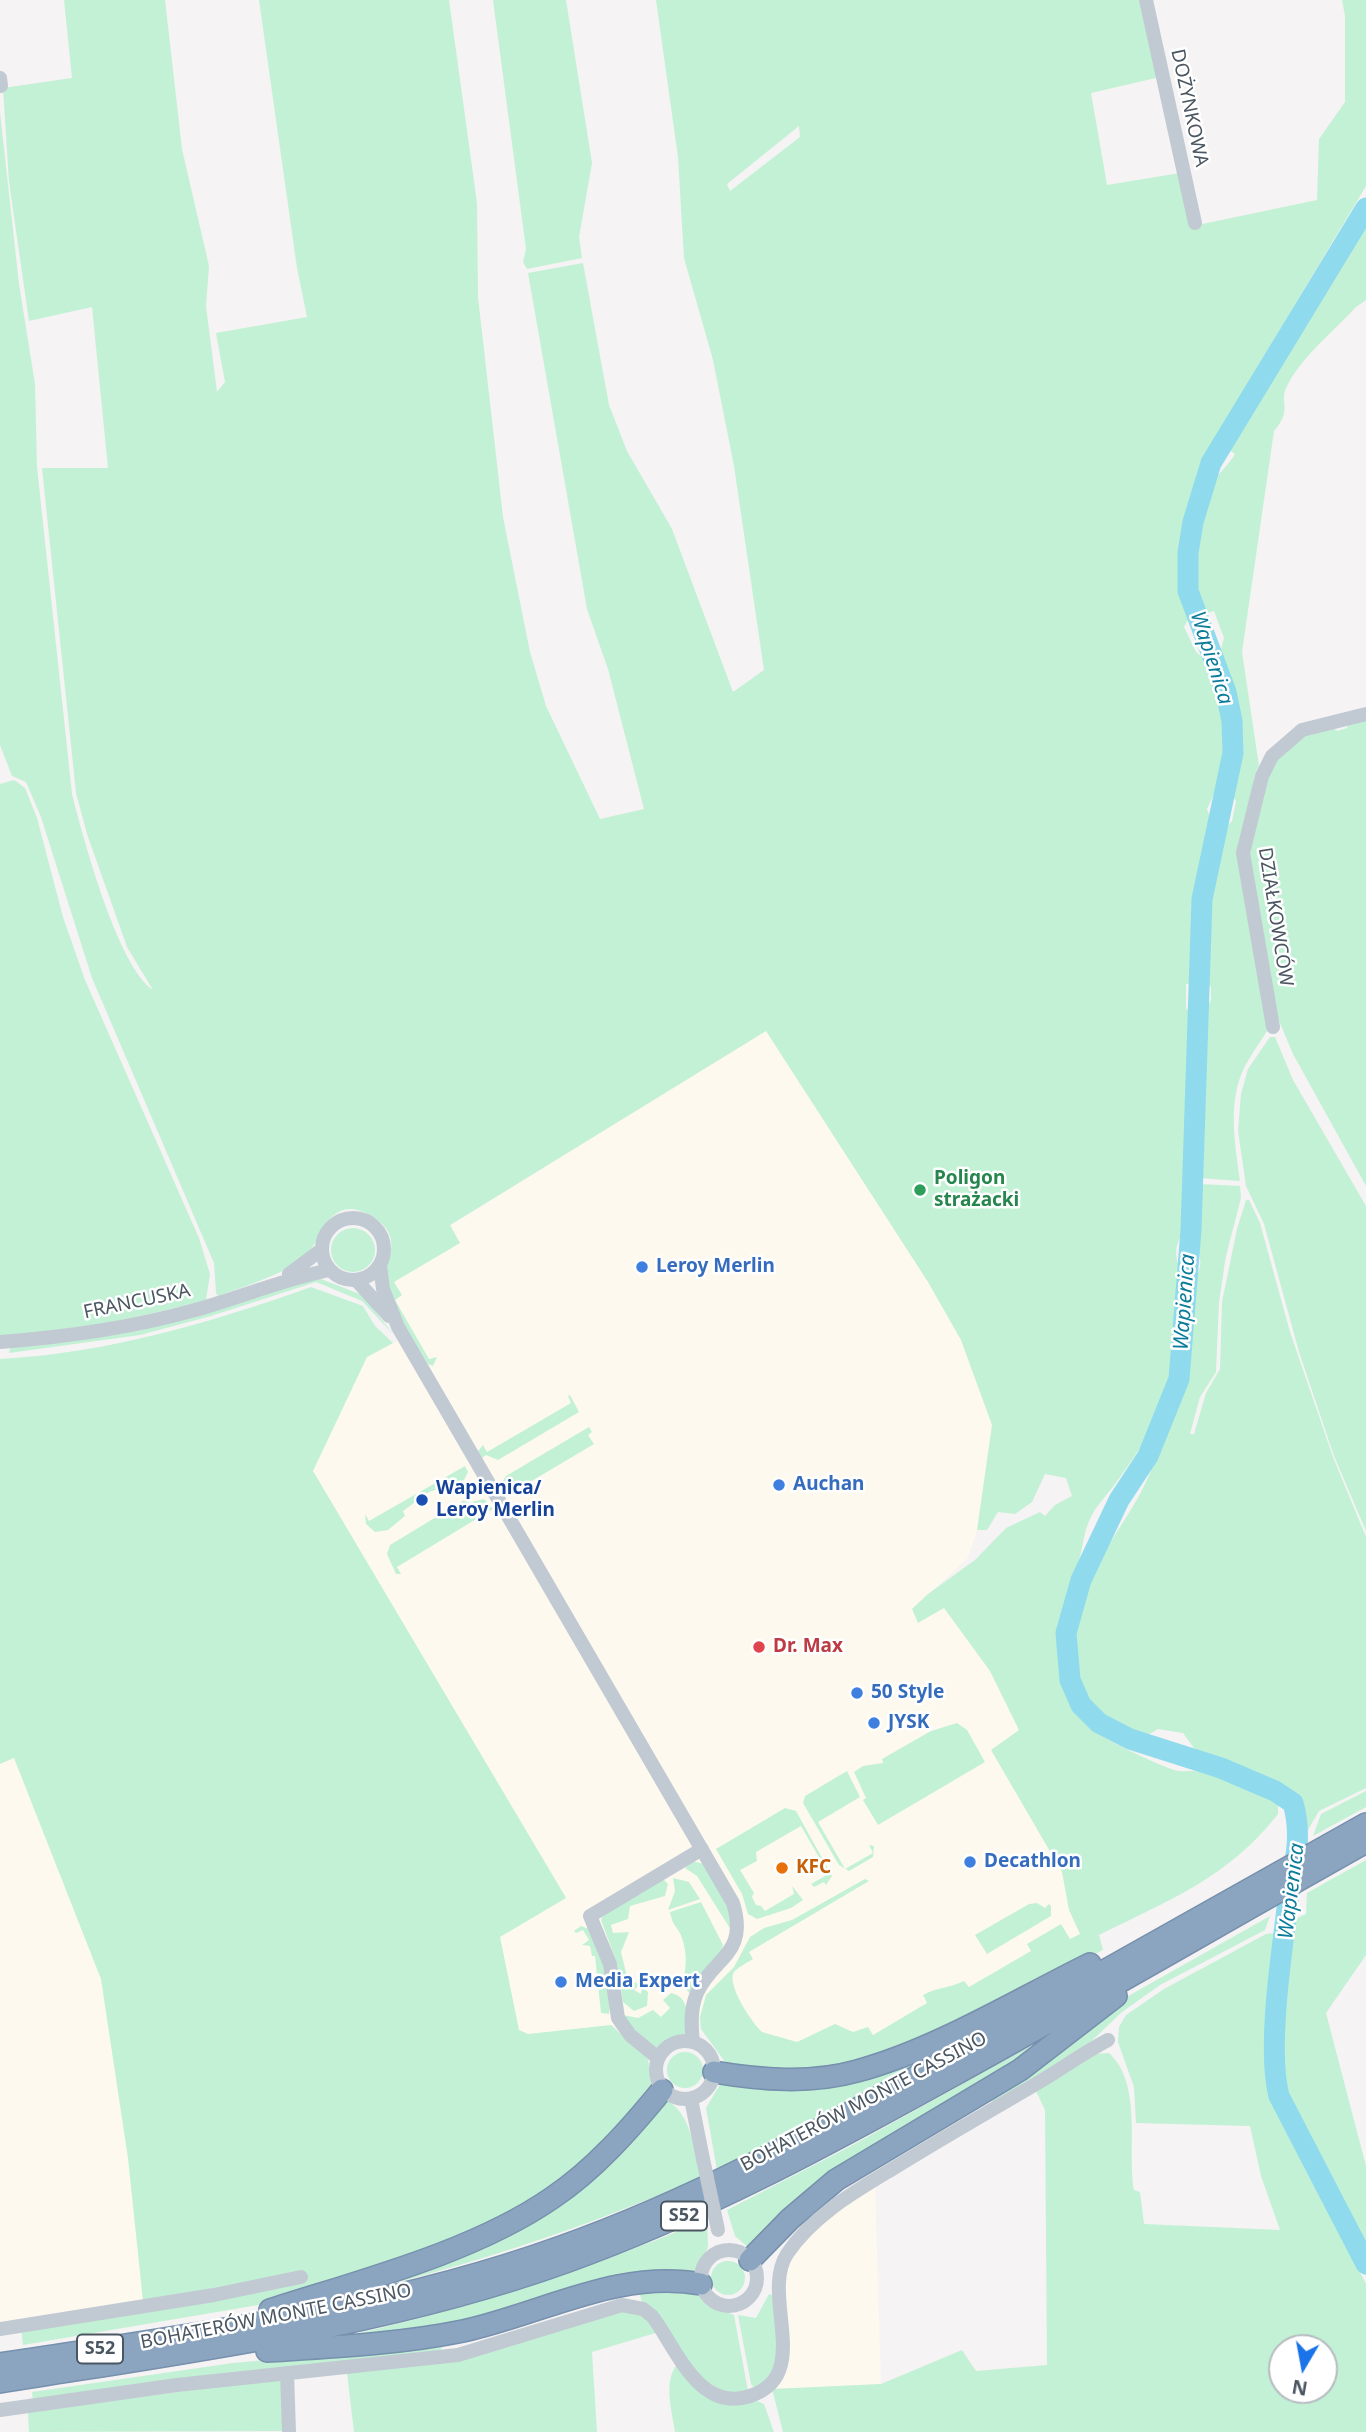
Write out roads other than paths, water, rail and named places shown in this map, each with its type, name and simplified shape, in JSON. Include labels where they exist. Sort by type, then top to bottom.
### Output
[{"type":"highway","name":"BOHATERÓW MONTE CASSINO","points":[[0,2364],[292,2318],[418,2290],[560,2248],[671,2203],[778,2153],[1366,1824]]},
{"type":"highway","name":"BOHATERÓW MONTE CASSINO","points":[[0,2382],[294,2334],[421,2307],[623,2241],[786,2168],[1366,1842]]},
{"type":"highway","points":[[714,2072],[776,2080],[857,2071],[901,2056],[1093,1963],[1198,1918]]},
{"type":"highway","points":[[750,2260],[836,2180],[1020,2070],[1175,1950]]},
{"type":"highway","points":[[200,2333],[473,2240],[525,2216],[582,2175],[662,2090]]},
{"type":"highway","points":[[146,2358],[290,2349],[442,2334],[485,2325],[611,2287],[667,2280],[701,2284]]},
{"type":"street","name":"DOŻYNKOWA","points":[[1146,0],[1195,223]]},
{"type":"street","points":[[0,78],[1,86]]},
{"type":"street","name":"DZIAŁKOWCÓW","points":[[1273,1027],[1243,852],[1262,776],[1272,756],[1302,730],[1366,714]]},
{"type":"street","points":[[380,1266],[366,1278],[357,1281],[337,1277],[328,1270],[321,1250],[323,1240],[335,1223],[345,1219],[366,1221],[375,1227],[384,1246],[380,1266],[383,1289],[398,1327],[733,1903],[738,1924],[728,1953],[697,1991],[692,2012],[693,2042]]},
{"type":"street","name":"FRANCUSKA","points":[[279,1280],[321,1250]]},
{"type":"street","name":"FRANCUSKA","points":[[0,1342],[70,1336],[146,1322],[222,1301],[279,1280],[328,1270]]},
{"type":"street","points":[[357,1281],[398,1327]]},
{"type":"street","points":[[658,2058],[630,2035],[618,2018],[610,1964],[590,1916],[702,1849]]},
{"type":"street","points":[[0,2410],[177,2385],[458,2355],[622,2305],[643,2309],[652,2316],[697,2382],[709,2391],[737,2398],[749,2396],[760,2391],[772,2379],[782,2359],[784,2333],[778,2302],[778,2275],[794,2244],[812,2225],[857,2190],[1108,2040]]},
{"type":"street","points":[[693,2042],[706,2050],[714,2072],[705,2092],[691,2099],[676,2099],[662,2090],[656,2080],[658,2058],[670,2044],[693,2042]]},
{"type":"street","points":[[691,2099],[723,2250]]},
{"type":"street","points":[[723,2250],[738,2251],[750,2260],[757,2277],[752,2295],[745,2301],[727,2306],[710,2300],[701,2284],[703,2266],[708,2259],[723,2250]]},
{"type":"street","points":[[0,2329],[214,2295],[301,2277]]},
{"type":"street","points":[[287,2373],[289,2432]]},
{"type":"waterway","name":"Wapienica","points":[[1366,208],[1211,463],[1193,522],[1188,553],[1188,591],[1226,692],[1232,721],[1233,753],[1202,899],[1191,1230],[1179,1379],[1148,1456],[1119,1500],[1081,1580],[1066,1633],[1070,1680],[1081,1705],[1099,1723],[1130,1739],[1221,1768],[1275,1791],[1293,1803],[1297,1843],[1276,2004],[1274,2054],[1279,2096],[1366,2264]]},
{"type":"place","name":"Poligon strażacki","points":[[920,1190]]},
{"type":"place","name":"Leroy Merlin","points":[[642,1267]]},
{"type":"place","name":"Auchan","points":[[779,1485]]},
{"type":"place","name":"Wapienica/ Leroy Merlin","points":[[422,1500]]},
{"type":"place","name":"Dr. Max","points":[[759,1647]]},
{"type":"place","name":"50 Style","points":[[857,1693]]},
{"type":"place","name":"JYSK","points":[[874,1723]]},
{"type":"place","name":"Decathlon","points":[[970,1862]]},
{"type":"place","name":"KFC","points":[[782,1868]]},
{"type":"place","name":"Media Expert","points":[[561,1982]]}]
